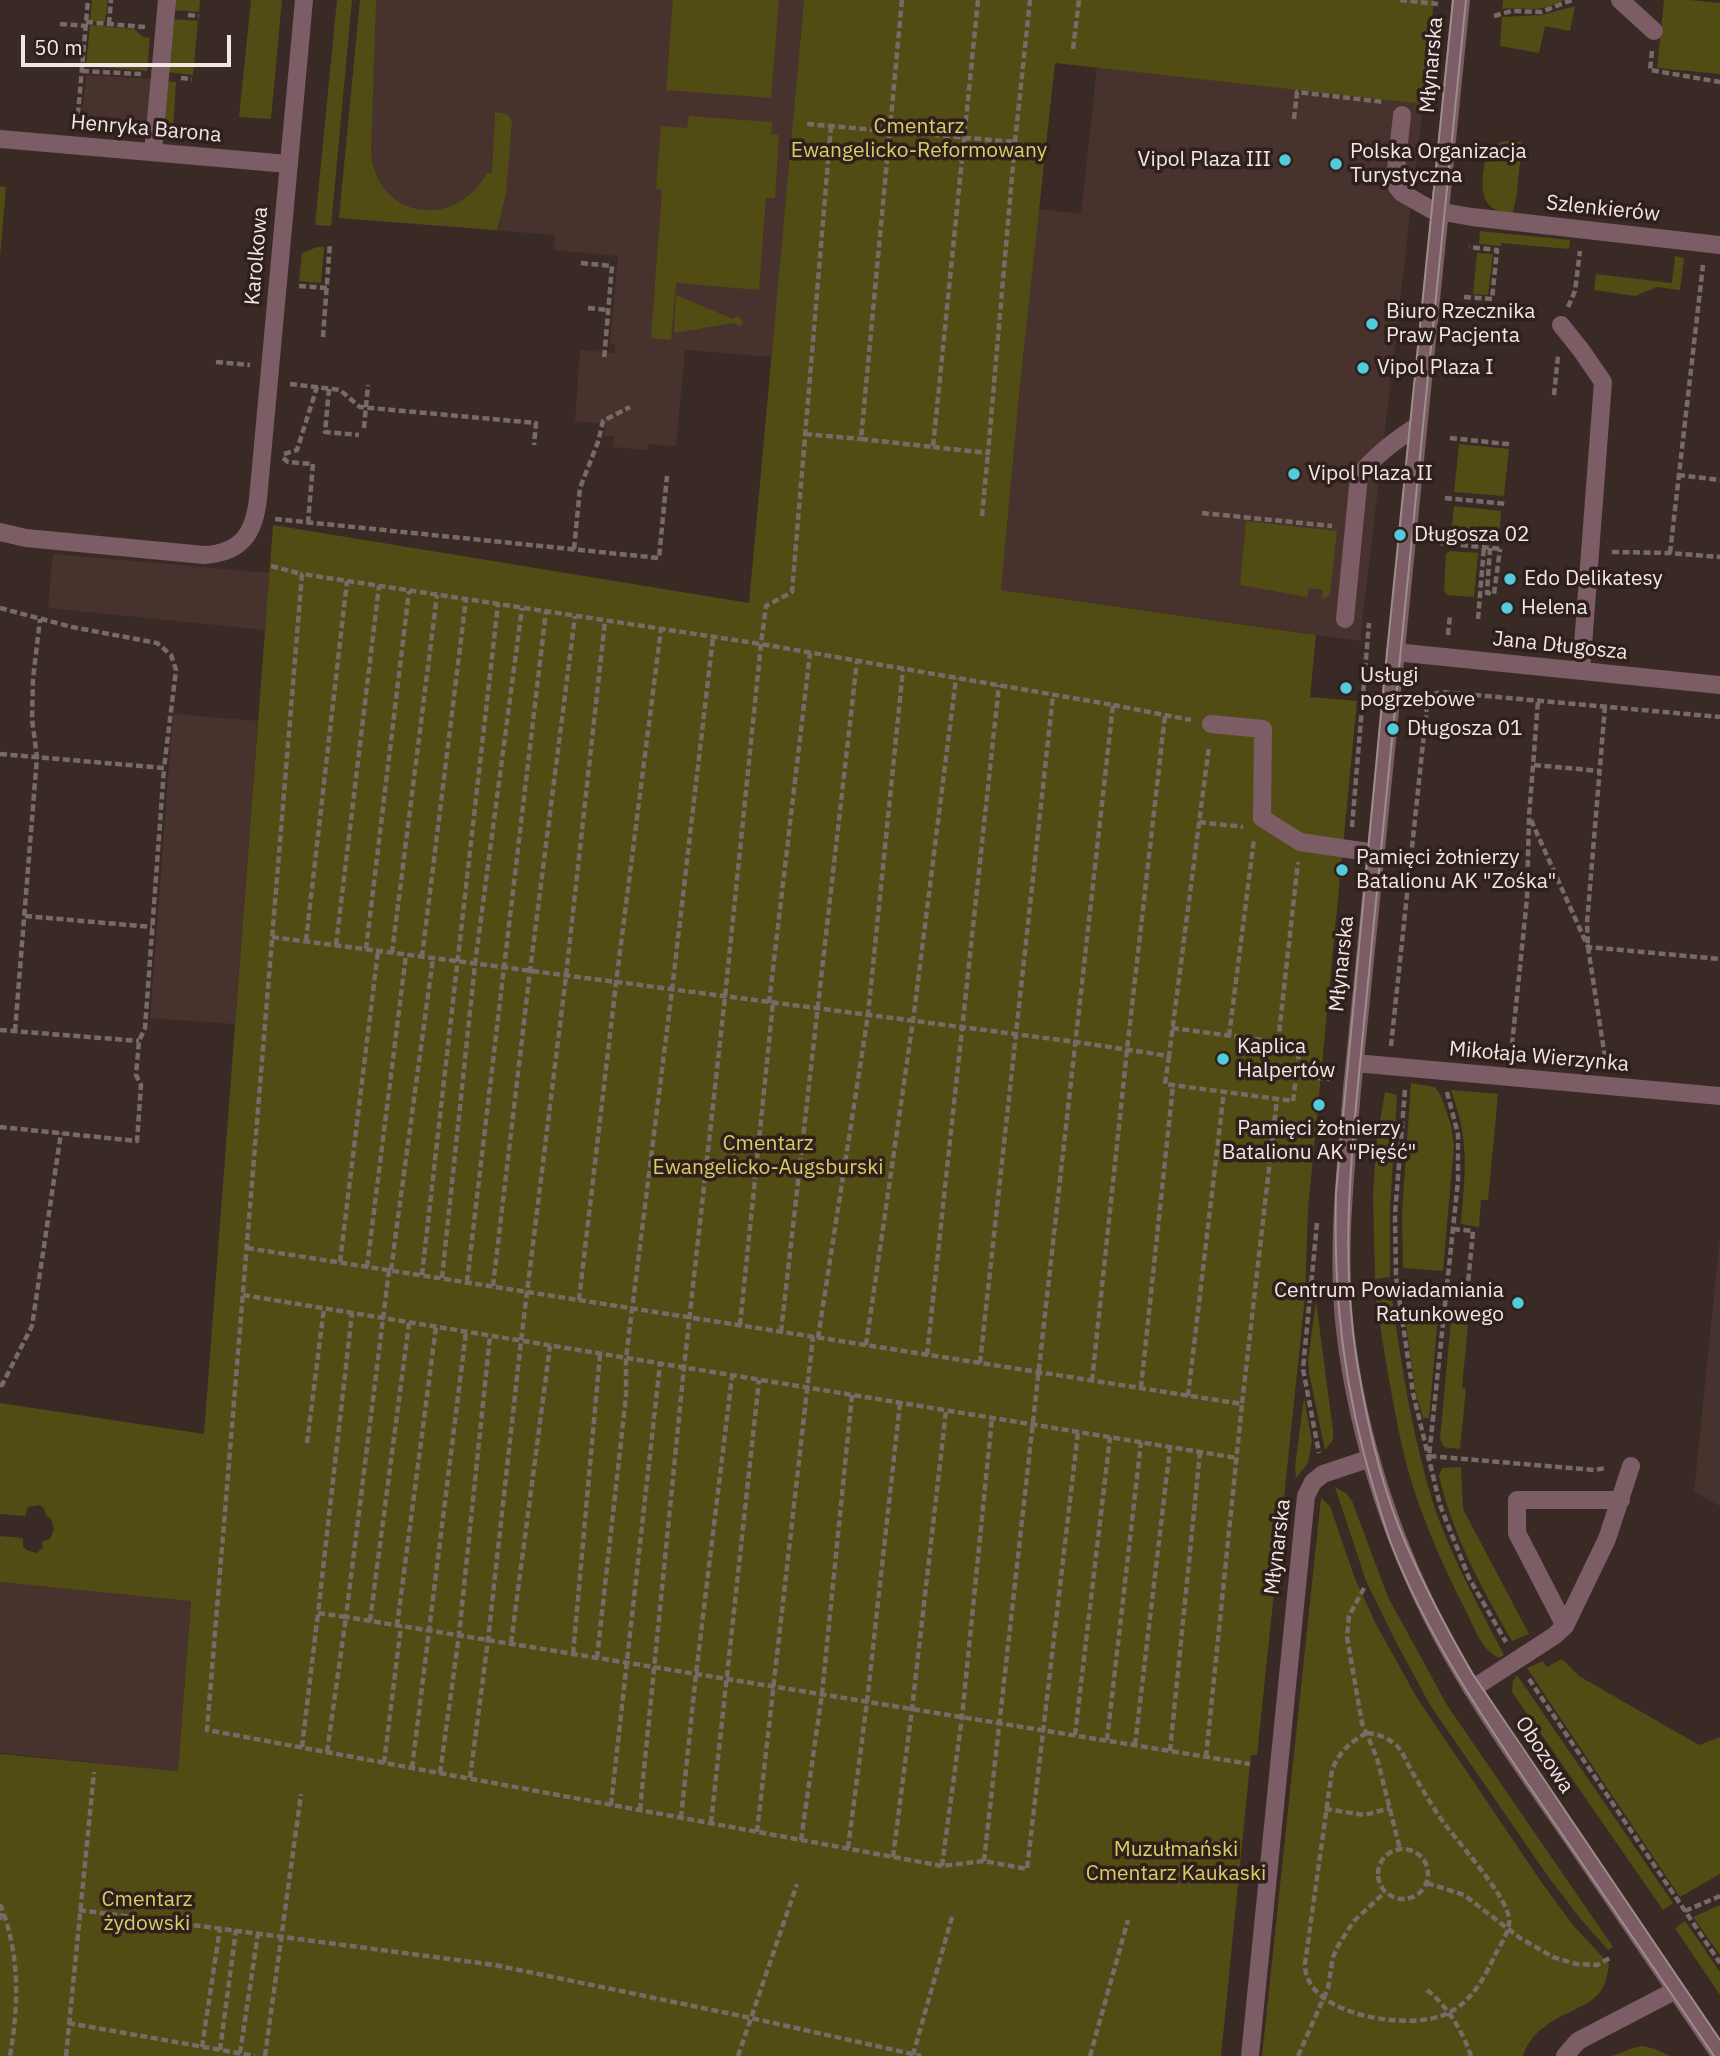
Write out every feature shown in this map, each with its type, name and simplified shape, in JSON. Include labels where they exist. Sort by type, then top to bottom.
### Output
[{"type":"street","points":[[153,152],[167,0]]},
{"type":"street","name":"Karolkowa","points":[[265,518],[288,164],[304,0]]},
{"type":"street","name":"Młynarska","points":[[1250,2056],[1306,1496],[1313,1482],[1323,1474],[1371,1458],[1355,1391],[1345,1329],[1342,1283],[1343,1214],[1375,853],[1461,0]]},
{"type":"street","points":[[1620,0],[1654,31]]},
{"type":"street","name":"Szlenkierów","points":[[1402,115],[1395,180],[1402,193],[1440,212],[1713,244]]},
{"type":"street","name":"Henryka Barona","points":[[0,139],[288,164]]},
{"type":"street","points":[[1561,326],[1603,382],[1581,671]]},
{"type":"street","points":[[1345,619],[1359,476],[1389,445],[1417,426]]},
{"type":"street","points":[[0,532],[26,538],[205,555],[226,552],[236,546],[265,518]]},
{"type":"street","name":"Jana Długosza","points":[[1395,652],[1720,685]]},
{"type":"street","points":[[1211,724],[1263,729],[1262,818],[1300,842],[1375,853]]},
{"type":"street","name":"Mikołaja Wierzynka","points":[[1355,1063],[1720,1096]]},
{"type":"street","name":"Obozowa","points":[[1371,1458],[1393,1526],[1448,1648],[1544,1798],[1720,2055]]},
{"type":"street","points":[[1472,1689],[1554,1636],[1565,1626],[1607,1539],[1631,1466]]},
{"type":"street","points":[[1565,1626],[1517,1533],[1517,1500],[1621,1500]]},
{"type":"street","points":[[1565,2056],[1578,2041],[1676,1990]]},
{"type":"path","points":[[77,128],[88,0]]},
{"type":"path","points":[[108,24],[111,0]]},
{"type":"path","points":[[860,439],[902,0]]},
{"type":"path","points":[[933,447],[978,0]]},
{"type":"path","points":[[982,516],[1030,0]]},
{"type":"path","points":[[1073,49],[1079,0]]},
{"type":"path","points":[[1400,0],[1438,4]]},
{"type":"path","points":[[1494,16],[1511,11],[1541,12],[1572,0]]},
{"type":"path","points":[[60,24],[165,28]]},
{"type":"path","points":[[1654,31],[1650,70],[1720,82]]},
{"type":"path","points":[[1294,119],[1297,92],[1388,103]]},
{"type":"path","points":[[807,124],[1015,142]]},
{"type":"path","points":[[640,1810],[689,1317],[761,644],[766,606],[792,592],[831,126]]},
{"type":"path","points":[[323,337],[330,243]]},
{"type":"path","points":[[1670,553],[1678,475],[1713,244]]},
{"type":"path","points":[[1464,297],[1492,299],[1497,250],[1469,247]]},
{"type":"path","points":[[581,263],[612,266],[604,360]]},
{"type":"path","points":[[299,286],[327,288]]},
{"type":"path","points":[[588,308],[609,310]]},
{"type":"path","points":[[216,362],[251,365]]},
{"type":"path","points":[[290,384],[340,390],[360,407],[536,423],[534,445]]},
{"type":"path","points":[[364,428],[368,386]]},
{"type":"path","points":[[308,522],[313,464],[288,462],[279,456],[297,450],[317,387]]},
{"type":"path","points":[[329,388],[325,432],[359,435]]},
{"type":"path","points":[[574,549],[580,488],[603,421],[630,407]]},
{"type":"path","points":[[805,433],[988,453]]},
{"type":"path","points":[[1450,438],[1507,444],[1507,439]]},
{"type":"path","points":[[1678,475],[1720,480]]},
{"type":"path","points":[[265,518],[659,558],[667,476]]},
{"type":"path","points":[[1445,498],[1507,504]]},
{"type":"path","points":[[1202,513],[1354,528]]},
{"type":"path","points":[[1440,543],[1502,549],[1494,594],[1487,593],[1487,548]]},
{"type":"path","points":[[1478,618],[1487,548]]},
{"type":"path","points":[[1609,552],[1720,557]]},
{"type":"path","points":[[271,566],[302,574],[761,644],[1211,724],[1199,822],[1172,1028],[1169,1056],[1165,1084],[1293,1101],[1300,1045],[1172,1028]]},
{"type":"path","points":[[302,574],[207,1730],[942,1866],[984,1861],[1027,1868],[1078,1432]]},
{"type":"path","points":[[306,941],[347,581]]},
{"type":"path","points":[[336,945],[379,586]]},
{"type":"path","points":[[366,949],[409,591]]},
{"type":"path","points":[[391,953],[437,595]]},
{"type":"path","points":[[422,957],[466,599]]},
{"type":"path","points":[[422,1275],[498,604]]},
{"type":"path","points":[[0,608],[72,627],[157,643],[171,655],[176,670],[164,768],[145,1028],[139,1041],[136,1075],[141,1085],[137,1141],[0,1127]]},
{"type":"path","points":[[442,1278],[475,964],[522,608]]},
{"type":"path","points":[[467,1282],[546,611]]},
{"type":"path","points":[[1448,638],[1450,615]]},
{"type":"path","points":[[493,1286],[576,616]]},
{"type":"path","points":[[15,1031],[37,757],[32,719],[33,679],[40,619]]},
{"type":"path","points":[[470,1779],[606,621]]},
{"type":"path","points":[[579,1300],[661,629]]},
{"type":"path","points":[[597,1657],[626,1396],[626,1358],[713,637]]},
{"type":"path","points":[[740,1325],[771,1003],[810,653]]},
{"type":"path","points":[[782,1332],[857,661]]},
{"type":"path","points":[[757,1832],[807,1388],[868,1015],[903,669]]},
{"type":"path","points":[[866,1345],[913,1021],[956,678]]},
{"type":"path","points":[[1441,692],[1442,684]]},
{"type":"path","points":[[927,1355],[999,685]]},
{"type":"path","points":[[1720,717],[1441,692],[1425,695],[1391,1049],[1400,1054],[1399,1077],[1406,1079],[1395,1214],[1397,1288],[1413,1393],[1440,1505],[1469,1578],[1516,1660],[1720,1963]]},
{"type":"path","points":[[980,1363],[1052,695]]},
{"type":"path","points":[[1509,1076],[1527,898],[1538,700]]},
{"type":"path","points":[[984,1861],[1113,705]]},
{"type":"path","points":[[1605,706],[1587,923],[1588,947],[1609,1086]]},
{"type":"path","points":[[1092,1381],[1164,715]]},
{"type":"path","points":[[0,754],[164,768]]},
{"type":"path","points":[[1534,765],[1600,771]]},
{"type":"path","points":[[1530,817],[1588,947]]},
{"type":"path","points":[[1199,822],[1255,828],[1229,1036]]},
{"type":"path","points":[[1278,1042],[1300,842]]},
{"type":"path","points":[[25,916],[152,927]]},
{"type":"path","points":[[272,937],[1169,1056]]},
{"type":"path","points":[[1588,947],[1720,959]]},
{"type":"path","points":[[340,1262],[378,951]]},
{"type":"path","points":[[367,1266],[406,955]]},
{"type":"path","points":[[327,1752],[382,1318],[433,958]]},
{"type":"path","points":[[0,1030],[139,1041]]},
{"type":"path","points":[[1296,1076],[1330,1079]]},
{"type":"path","points":[[1429,1456],[1458,1181],[1458,1134],[1447,1090],[1440,1083]]},
{"type":"path","points":[[1141,1388],[1174,1085]]},
{"type":"path","points":[[1188,1396],[1224,1091]]},
{"type":"path","points":[[1206,1757],[1277,1099]]},
{"type":"path","points":[[0,1385],[32,1326],[61,1133]]},
{"type":"path","points":[[1397,1288],[1470,1294],[1473,1231],[1453,1229]]},
{"type":"path","points":[[247,1248],[1242,1405]]},
{"type":"path","points":[[243,1295],[1237,1458]]},
{"type":"path","points":[[307,1443],[324,1308]]},
{"type":"path","points":[[302,1747],[352,1313]]},
{"type":"path","points":[[370,1621],[409,1323]]},
{"type":"path","points":[[384,1763],[436,1327]]},
{"type":"path","points":[[412,1768],[466,1332]]},
{"type":"path","points":[[440,1773],[459,1635],[490,1336]]},
{"type":"path","points":[[511,1644],[550,1346]]},
{"type":"path","points":[[573,1654],[600,1354]]},
{"type":"path","points":[[611,1805],[660,1363]]},
{"type":"path","points":[[681,1818],[732,1376]]},
{"type":"path","points":[[711,1823],[759,1380]]},
{"type":"path","points":[[801,1840],[821,1694],[852,1395]]},
{"type":"path","points":[[848,1848],[900,1403]]},
{"type":"path","points":[[892,1857],[946,1411]]},
{"type":"path","points":[[942,1866],[962,1717],[992,1418]]},
{"type":"path","points":[[1074,1735],[1110,1437]]},
{"type":"path","points":[[1107,1740],[1141,1443]]},
{"type":"path","points":[[1135,1745],[1170,1447]]},
{"type":"path","points":[[1170,1751],[1200,1452]]},
{"type":"path","points":[[1429,1456],[1594,1470],[1631,1466]]},
{"type":"path","points":[[1364,1588],[1353,1605],[1347,1627],[1362,1723],[1377,1758],[1400,1849]]},
{"type":"path","points":[[318,1613],[1250,1764]]},
{"type":"path","points":[[1367,1733],[1386,1738],[1400,1750],[1446,1827],[1493,1888],[1509,1919],[1508,1929],[1482,1980],[1463,2003],[1448,2013],[1421,2021],[1398,2022],[1352,2011],[1324,1999],[1310,1985],[1306,1976],[1305,1964],[1332,1770],[1337,1759],[1354,1740],[1367,1733]]},
{"type":"path","points":[[66,2056],[94,1772]]},
{"type":"path","points":[[265,2056],[301,1794]]},
{"type":"path","points":[[1325,1809],[1365,1815],[1390,1808]]},
{"type":"path","points":[[1400,1849],[1416,1852],[1427,1865],[1427,1883],[1422,1892],[1414,1898],[1394,1898],[1380,1885],[1379,1867],[1383,1858],[1400,1849]]},
{"type":"path","points":[[1427,1883],[1464,1895],[1538,1950],[1564,1961],[1597,1965],[1610,1958]]},
{"type":"path","points":[[738,2056],[797,1884]]},
{"type":"path","points":[[1298,2056],[1328,1988],[1333,1957],[1338,1946],[1353,1922],[1385,1892]]},
{"type":"path","points":[[1685,1911],[1720,1896]]},
{"type":"path","points":[[0,1920],[1,1906]]},
{"type":"path","points":[[1,1906],[12,1940],[16,1979],[16,2015],[10,2056]]},
{"type":"path","points":[[79,1910],[495,1965],[921,2056]]},
{"type":"path","points":[[913,2055],[952,1917]]},
{"type":"path","points":[[1090,2056],[1128,1920]]},
{"type":"path","points":[[202,2047],[220,1928]]},
{"type":"path","points":[[220,2050],[236,1930]]},
{"type":"path","points":[[240,2053],[258,1933]]},
{"type":"path","points":[[1427,1990],[1445,2006],[1471,2056]]},
{"type":"path","points":[[68,2023],[255,2056]]},
{"type":"shaded area","points":[[360,0],[804,0],[772,357],[685,350],[676,446],[649,444],[648,450],[613,447],[614,436],[604,436],[605,424],[575,421],[580,350],[615,353],[615,344],[610,343],[618,256],[554,250],[555,235],[339,218]]},
{"type":"shaded area","points":[[1097,67],[1423,104],[1360,641],[1001,590],[1039,209],[1081,214]]},
{"type":"shaded area","points":[[86,75],[152,79],[148,128],[81,124]]},
{"type":"shaded area","points":[[53,554],[270,573],[265,630],[48,608]]},
{"type":"shaded area","points":[[173,714],[258,721],[235,1024],[150,1018]]},
{"type":"shaded area","points":[[1720,1237],[1720,1506],[1694,1492]]},
{"type":"shaded area","points":[[0,1582],[191,1600],[178,1771],[0,1753]]},
{"type":"green space","points":[[92,0],[108,0],[105,22],[90,21]]},
{"type":"green space","points":[[173,0],[200,0],[199,12],[173,10]]},
{"type":"green space","points":[[251,0],[282,0],[271,119],[239,117]]},
{"type":"green space","points":[[337,0],[352,0],[331,226],[315,225]]},
{"type":"green space","points":[[360,0],[376,0],[371,153],[376,175],[387,192],[402,204],[419,210],[438,210],[456,204],[473,192],[487,173],[492,173],[495,112],[507,114],[512,121],[506,194],[497,230],[339,218]]},
{"type":"green space","points":[[673,0],[779,0],[771,98],[666,90]]},
{"type":"green space","name":"Cmentarz Ewangelicko-Augsburski","points":[[804,0],[1434,0],[1423,104],[1055,63],[1021,376],[1001,590],[1316,635],[1310,697],[1357,701],[1308,1209],[1305,1297],[1257,1755],[1251,1755],[1250,1764],[1221,2056],[0,2056],[0,1754],[178,1771],[191,1601],[0,1582],[0,1536],[23,1538],[26,1550],[37,1553],[43,1547],[42,1542],[50,1539],[54,1529],[51,1519],[40,1505],[28,1507],[25,1516],[0,1514],[0,1403],[204,1434],[273,525],[749,603]]},
{"type":"green space","points":[[1503,0],[1564,0],[1539,8],[1502,9]]},
{"type":"green space","points":[[1664,0],[1720,3],[1720,74],[1657,68]]},
{"type":"green space","points":[[1575,6],[1570,31],[1545,26],[1539,53],[1500,46],[1502,17],[1542,15]]},
{"type":"green space","points":[[172,19],[198,21],[193,75],[166,72]]},
{"type":"green space","points":[[90,25],[134,29],[143,37],[150,38],[147,71],[86,66]]},
{"type":"green space","points":[[166,81],[176,82],[173,130],[162,128]]},
{"type":"green space","points":[[689,116],[772,122],[771,134],[779,135],[775,198],[766,198],[759,290],[676,283],[671,340],[651,338],[662,190],[656,189],[661,126],[687,128]]},
{"type":"green space","points":[[1505,141],[1522,142],[1513,213],[1498,211],[1489,205],[1483,191],[1487,148]]},
{"type":"green space","points":[[0,186],[6,187],[0,257]]},
{"type":"green space","points":[[1480,231],[1570,240],[1569,249],[1501,243],[1501,246],[1479,244]]},
{"type":"green space","points":[[324,247],[321,283],[299,281],[302,253]]},
{"type":"green space","points":[[1477,253],[1493,254],[1488,295],[1473,294]]},
{"type":"green space","points":[[1675,256],[1684,258],[1680,290],[1657,287],[1635,296],[1594,290],[1596,274],[1672,283]]},
{"type":"green space","points":[[676,295],[733,319],[740,317],[743,323],[740,326],[733,323],[674,333]]},
{"type":"green space","points":[[1459,444],[1509,449],[1504,496],[1454,492]]},
{"type":"green space","points":[[1454,506],[1501,511],[1499,540],[1451,535]]},
{"type":"green space","points":[[1246,521],[1337,531],[1330,595],[1322,600],[1323,590],[1309,588],[1307,597],[1240,585]]},
{"type":"green space","points":[[1450,551],[1478,553],[1474,597],[1447,595],[1444,589],[1446,554]]},
{"type":"green space","points":[[1411,1083],[1435,1087],[1451,1125],[1454,1146],[1443,1271],[1403,1268],[1402,1212]]},
{"type":"green space","points":[[1451,1090],[1498,1094],[1488,1200],[1481,1200],[1479,1227],[1461,1224],[1464,1148],[1460,1119]]},
{"type":"green space","points":[[1385,1092],[1397,1095],[1390,1210],[1390,1277],[1375,1279],[1373,1195],[1376,1146]]},
{"type":"green space","points":[[1392,1298],[1409,1405],[1427,1483],[1450,1547],[1504,1655],[1499,1658],[1483,1644],[1476,1631],[1440,1557],[1411,1481],[1397,1422],[1376,1300]]},
{"type":"green space","points":[[1316,1301],[1333,1431],[1333,1440],[1325,1450],[1308,1360]]},
{"type":"green space","points":[[1407,1307],[1435,1310],[1438,1315],[1429,1418],[1423,1418],[1415,1390],[1404,1310]]},
{"type":"green space","points":[[1457,1311],[1469,1313],[1460,1449],[1444,1447],[1440,1439],[1451,1320]]},
{"type":"green space","points":[[1304,1397],[1312,1441],[1308,1463],[1296,1478],[1295,1467]]},
{"type":"green space","points":[[1461,1467],[1463,1509],[1529,1634],[1512,1641],[1469,1561],[1445,1499],[1439,1476],[1442,1468]]},
{"type":"green space","points":[[1335,1487],[1347,1494],[1352,1501],[1388,1597],[1447,1705],[1613,1947],[1608,1950],[1547,1875],[1430,1705],[1366,1581]]},
{"type":"green space","points":[[1321,1498],[1330,1506],[1355,1579],[1377,1626],[1417,1698],[1540,1880],[1572,1924],[1609,1964],[1605,1983],[1598,1995],[1540,2030],[1530,2041],[1523,2056],[1262,2056]]},
{"type":"green space","points":[[1562,1659],[1579,1676],[1699,1745],[1720,1737],[1720,1874],[1680,1897],[1527,1668],[1543,1661],[1547,1667]]},
{"type":"green space","points":[[1517,1675],[1673,1903],[1663,1910],[1512,1692],[1513,1681]]},
{"type":"green space","points":[[1720,1905],[1720,1955],[1693,1917]]},
{"type":"green space","points":[[1685,1921],[1720,1972],[1720,1995],[1675,1928]]},
{"type":"green space","points":[[1643,2046],[1670,2056],[1612,2056],[1633,2048]]},
{"type":"tram line","points":[[1453,0],[1336,1192],[1336,1269],[1343,1343],[1355,1416],[1385,1525],[1406,1580],[1440,1646],[1499,1741],[1714,2056]]},
{"type":"tram line","points":[[1466,0],[1353,1139],[1348,1251],[1352,1325],[1365,1408],[1382,1477],[1406,1544],[1437,1609],[1472,1673],[1720,2040]]},
{"type":"place","name":"Vipol Plaza III","points":[[1285,160]]},
{"type":"place","name":"Polska Organizacja Turystyczna","points":[[1336,164]]},
{"type":"place","name":"Biuro Rzecznika Praw Pacjenta","points":[[1372,324]]},
{"type":"place","name":"Vipol Plaza I","points":[[1363,368]]},
{"type":"place","name":"Vipol Plaza II","points":[[1294,474]]},
{"type":"place","name":"Długosza 02","points":[[1400,535]]},
{"type":"place","name":"Edo Delikatesy","points":[[1510,579]]},
{"type":"place","name":"Helena","points":[[1507,608]]},
{"type":"place","name":"Usługi pogrzebowe","points":[[1346,688]]},
{"type":"place","name":"Długosza 01","points":[[1393,729]]},
{"type":"place","name":"Pamięci żołnierzy Batalionu AK \"Zośka\"","points":[[1342,870]]},
{"type":"place","name":"Kaplica Halpertów","points":[[1223,1059]]},
{"type":"place","name":"Pamięci żołnierzy Batalionu AK \"Pięść\"","points":[[1319,1105]]},
{"type":"place","name":"Centrum Powiadamiania Ratunkowego","points":[[1518,1303]]},
{"type":"park label","name":"Cmentarz Ewangelicko-Reformowany","points":[[919,139]]},
{"type":"park label","name":"Muzułmański Cmentarz Kaukaski","points":[[1176,1862]]},
{"type":"park label","name":"Cmentarz żydowski","points":[[147,1912]]}]
